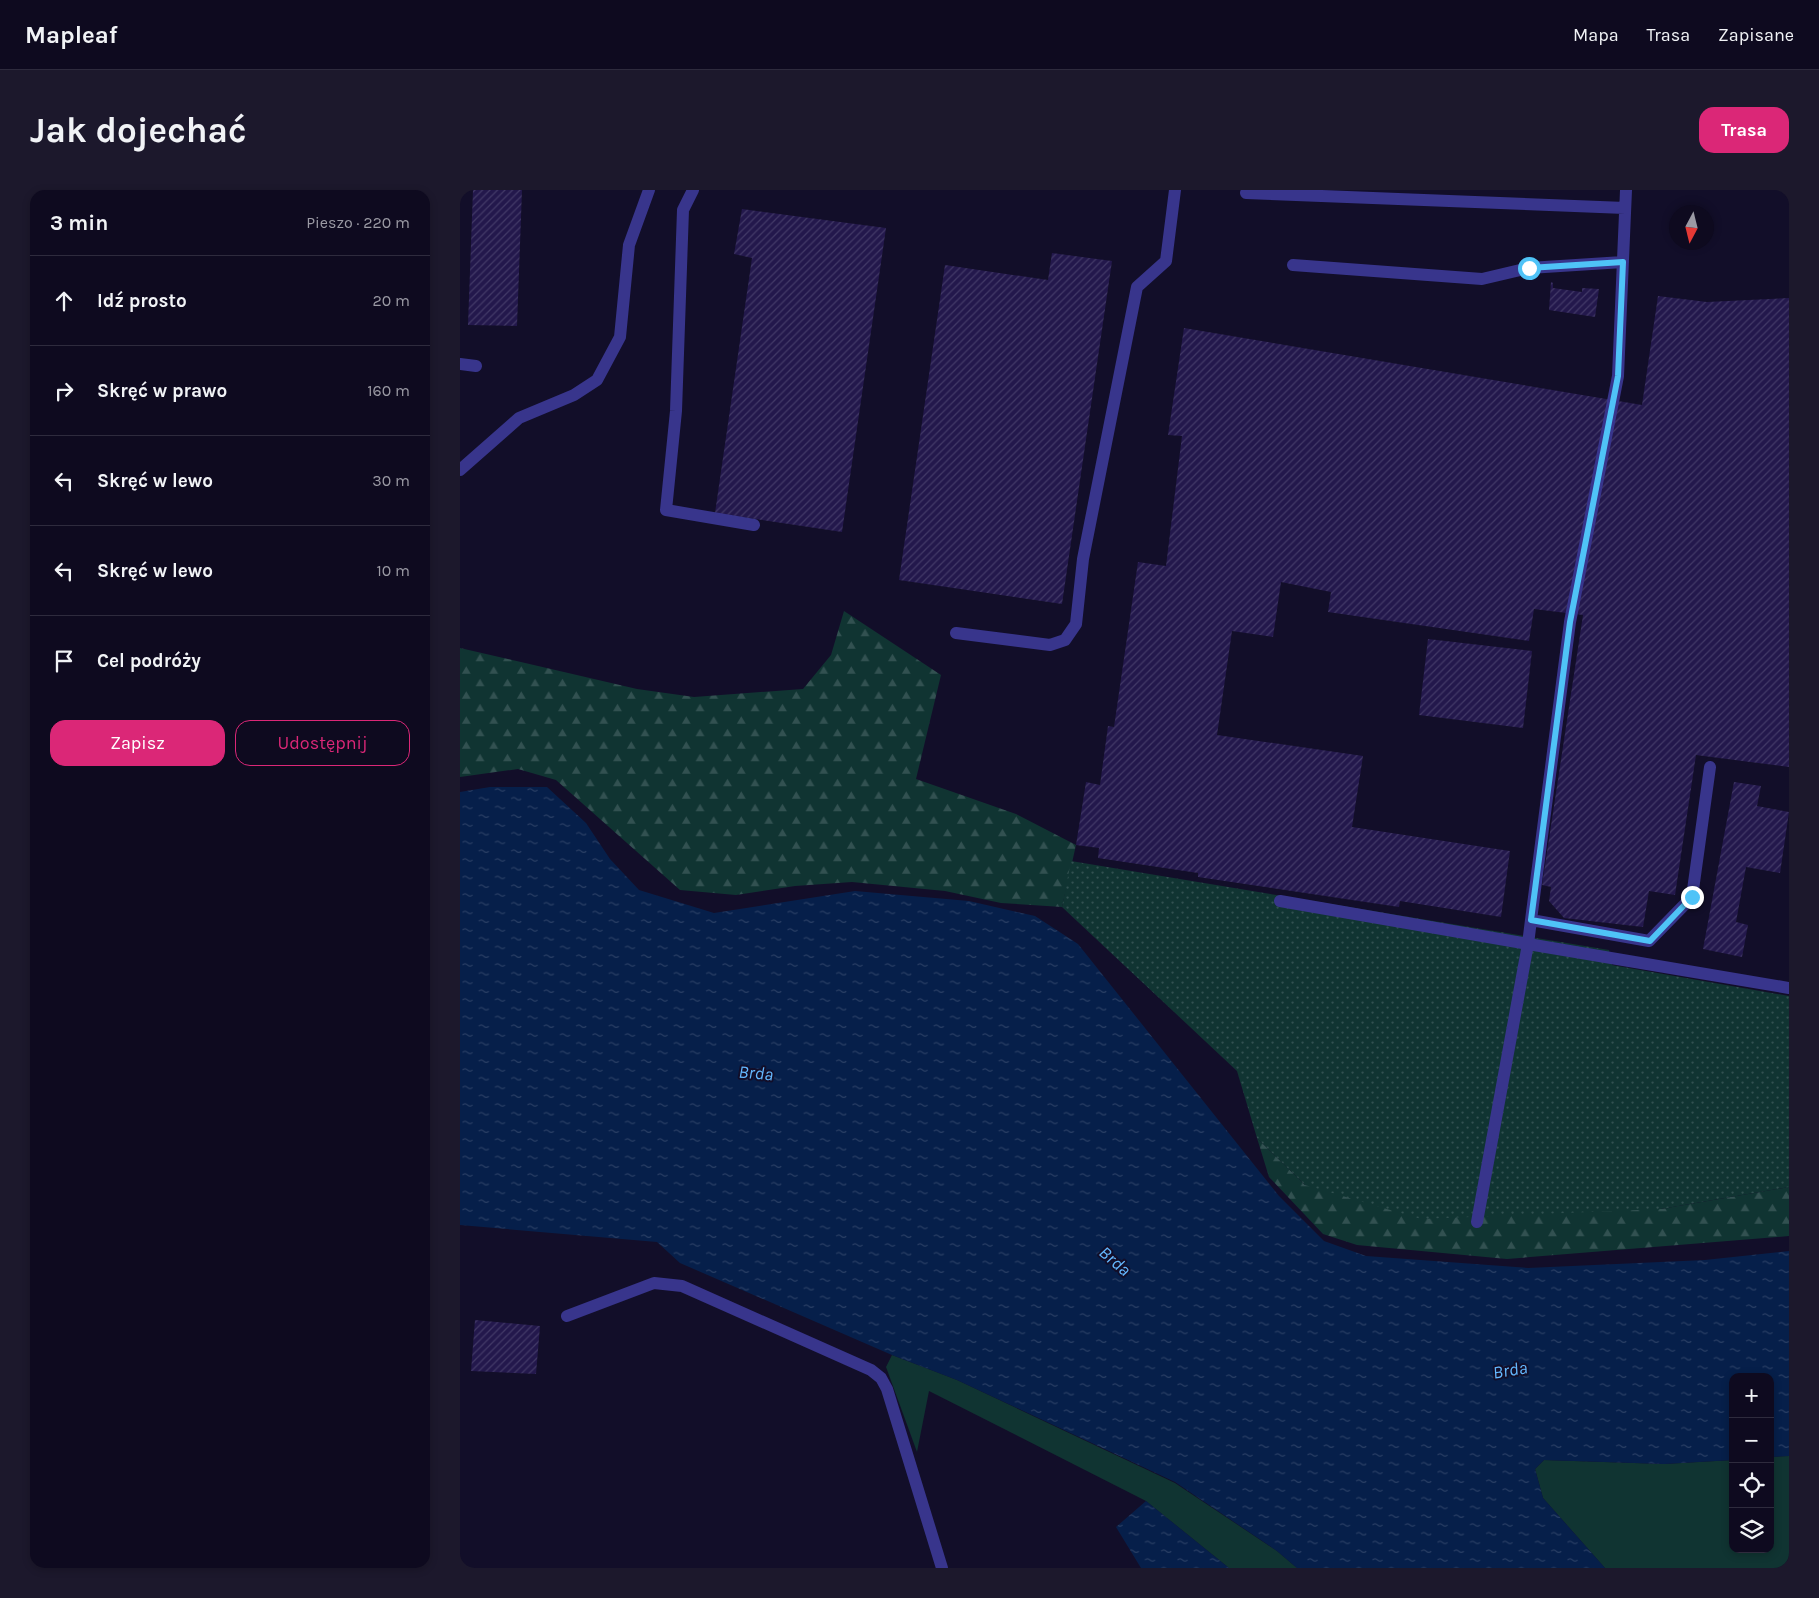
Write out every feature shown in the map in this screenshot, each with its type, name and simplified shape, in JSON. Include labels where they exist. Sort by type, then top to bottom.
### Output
[{"type":"lane","points":[[460,470],[519,418],[574,395],[597,380],[620,337],[629,245],[649,190]]},
{"type":"lane","points":[[693,190],[683,210],[676,411],[666,510],[754,525]]},
{"type":"lane","points":[[956,633],[1050,645],[1065,640],[1076,624],[1083,559],[1137,288],[1166,262],[1175,190]]},
{"type":"lane","points":[[1477,1222],[1528,944],[1570,622],[1618,376],[1626,190]]},
{"type":"lane","points":[[1246,193],[1625,208]]},
{"type":"lane","points":[[1293,265],[1482,279],[1529,268],[1623,262]]},
{"type":"lane","points":[[460,364],[476,366]]},
{"type":"lane","points":[[1531,920],[1650,941],[1692,897],[1710,767]]},
{"type":"lane","points":[[1280,901],[1789,988]]},
{"type":"lane","points":[[568,1316],[654,1283],[682,1286],[871,1370],[881,1378],[887,1390],[942,1568]]},
{"type":"green space","points":[[844,611],[941,675],[916,779],[1016,814],[1076,845],[1062,907],[1001,903],[945,891],[852,882],[795,886],[736,895],[680,890],[556,780],[518,769],[460,777],[460,648],[637,689],[694,697],[803,689],[831,655]]},
{"type":"green space","points":[[1071,861],[1609,950],[1612,965],[1789,996],[1789,1187],[1661,1209],[1421,1219],[1305,1185],[1257,1138],[1237,1071],[1062,907]]},
{"type":"green space","points":[[1257,1138],[1305,1185],[1661,1209],[1789,1187],[1789,1236],[1507,1259],[1357,1245],[1323,1234],[1269,1177]]},
{"type":"green space","points":[[892,1355],[957,1380],[1175,1483],[1277,1551],[1297,1568],[1229,1568],[1146,1501],[929,1391],[917,1452],[886,1367]]},
{"type":"green space","points":[[1789,1456],[1789,1568],[1605,1568],[1543,1498],[1535,1469],[1544,1460],[1664,1464],[1729,1460],[1729,1553],[1774,1553],[1774,1457]]},
{"type":"water","name":"Brda","points":[[490,787],[547,787],[586,823],[610,859],[639,890],[714,913],[855,891],[969,901],[1035,916],[1078,944],[1279,1196],[1324,1241],[1366,1256],[1528,1268],[1705,1260],[1789,1251],[1789,1456],[1774,1457],[1774,1373],[1729,1373],[1729,1460],[1664,1464],[1544,1460],[1535,1469],[1543,1498],[1605,1568],[1297,1568],[1277,1551],[1175,1482],[957,1380],[892,1355],[680,1263],[657,1242],[460,1225],[460,792]]},
{"type":"water","points":[[1146,1501],[1229,1568],[1141,1568],[1116,1527]]},
{"type":"building","points":[[473,190],[522,190],[517,326],[468,325]]},
{"type":"building","points":[[742,209],[886,228],[842,532],[715,513],[752,258],[734,254]]},
{"type":"building","points":[[1052,253],[1112,261],[1062,604],[899,580],[945,265],[1048,280]]},
{"type":"building","points":[[1551,282],[1553,283],[1553,288],[1582,292],[1582,288],[1599,289],[1595,317],[1549,310]]},
{"type":"building","points":[[1658,296],[1707,302],[1789,298],[1789,767],[1696,755],[1675,895],[1649,891],[1643,927],[1564,918],[1549,901],[1551,887],[1542,885],[1583,615],[1534,609],[1529,641],[1328,612],[1331,592],[1281,582],[1273,637],[1232,631],[1217,735],[1363,756],[1352,827],[1510,851],[1501,917],[1400,901],[1399,907],[1198,877],[1198,873],[1098,858],[1099,848],[1076,845],[1086,782],[1100,785],[1108,726],[1114,727],[1138,562],[1166,566],[1182,436],[1168,435],[1184,328],[1642,405]]},
{"type":"building","points":[[1428,639],[1532,651],[1523,728],[1419,715]]},
{"type":"building","points":[[1734,782],[1761,786],[1757,806],[1789,812],[1780,873],[1746,867],[1736,922],[1748,925],[1742,957],[1703,949]]},
{"type":"building","points":[[475,1320],[540,1326],[536,1374],[471,1371]]},
{"type":"route","points":[[1529,268],[1623,262],[1618,376],[1570,622],[1537,860],[1531,920],[1650,941],[1692,897]]}]
